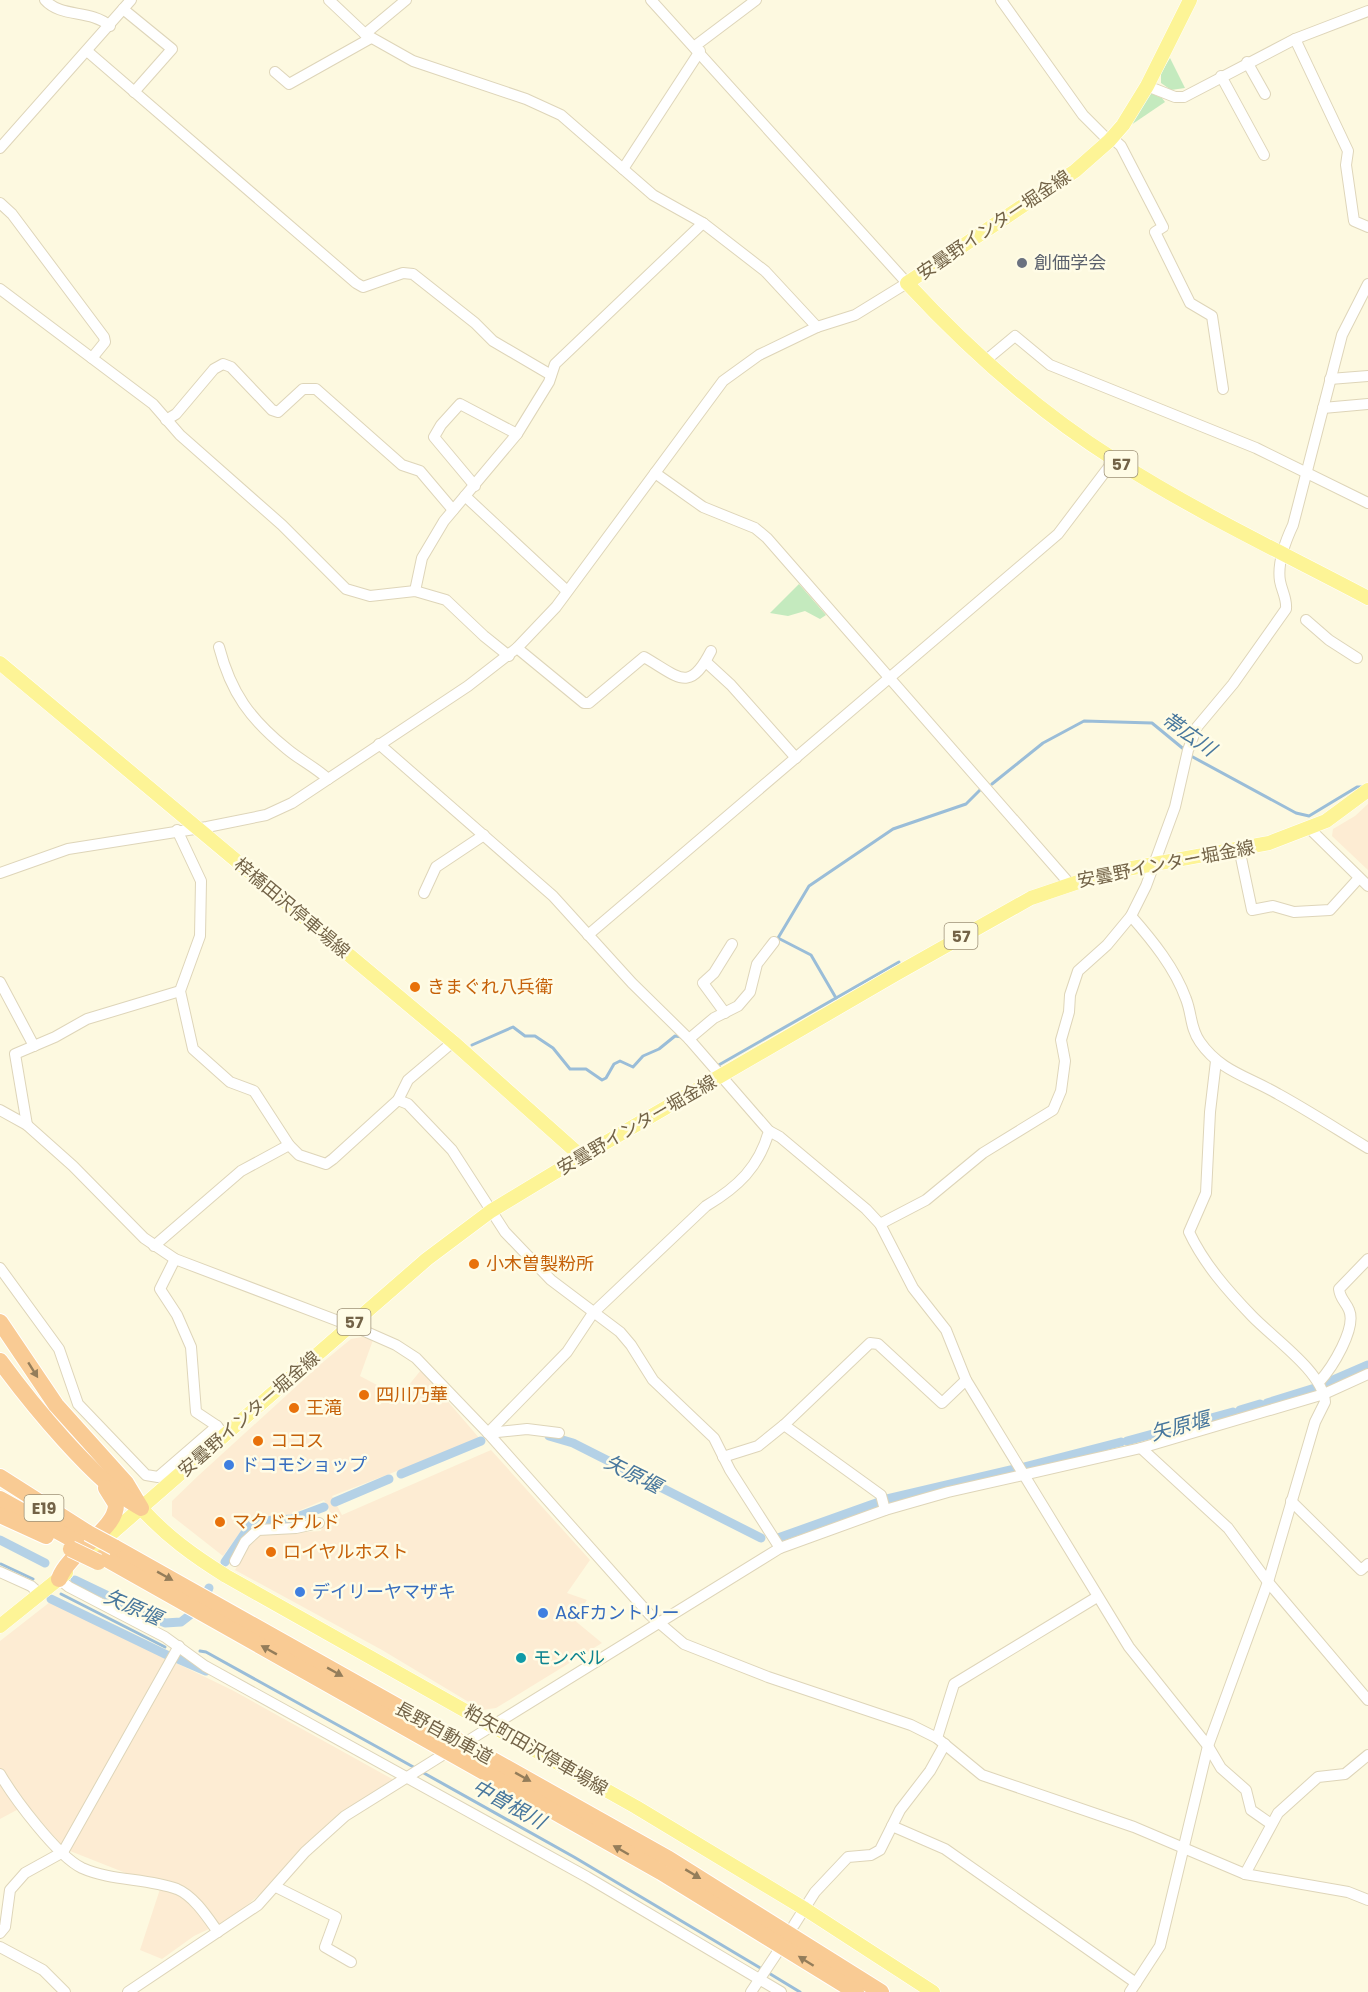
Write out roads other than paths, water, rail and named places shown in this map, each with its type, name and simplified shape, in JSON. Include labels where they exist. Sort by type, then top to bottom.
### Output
[{"type":"highway","points":[[0,1322],[56,1405],[126,1483],[141,1508]]},
{"type":"highway","points":[[0,1361],[113,1497],[116,1511],[108,1524],[68,1561],[59,1579]]},
{"type":"highway","points":[[75,1449],[117,1492],[141,1508]]},
{"type":"highway","points":[[0,1477],[79,1541]]},
{"type":"highway","name":"長野自動車道","points":[[0,1483],[79,1541]]},
{"type":"highway","name":"長野自動車道","points":[[0,1499],[669,1859],[881,1992]]},
{"type":"highway","points":[[0,1515],[79,1541],[105,1555]]},
{"type":"highway","name":"長野自動車道","points":[[105,1555],[168,1593],[661,1872],[856,1992]]},
{"type":"main road","name":"安曇野インター堀金線","points":[[1190,0],[1147,86],[1124,125],[1075,171],[907,283],[985,361],[1030,400],[1114,460],[1167,492],[1368,598]]},
{"type":"main road","name":"梓橋田沢停車場線","points":[[0,663],[453,1042],[582,1156]]},
{"type":"main road","name":"安曇野インター堀金線","points":[[0,1626],[59,1579],[141,1508],[221,1431],[350,1326],[426,1259],[491,1211],[1007,910],[1069,883],[1153,863],[1269,843],[1310,829],[1346,808],[1368,790]]},
{"type":"main road","name":"粕矢町田沢停車場線","points":[[141,1508],[174,1540],[218,1571],[636,1807],[805,1909],[933,1992]]},
{"type":"street","points":[[45,0],[53,9],[96,16],[110,26]]},
{"type":"street","points":[[0,148],[131,0]]},
{"type":"street","points":[[329,0],[368,36],[413,61],[526,99],[561,115],[653,195],[703,223],[765,271],[817,327]]},
{"type":"street","points":[[275,72],[289,84],[368,36],[406,0]]},
{"type":"street","points":[[0,873],[68,849],[266,815],[292,803],[468,686],[513,652],[546,618],[567,591],[723,381],[759,355],[817,327],[855,315],[907,283],[651,0]]},
{"type":"street","points":[[623,169],[697,49],[756,0]]},
{"type":"street","points":[[1001,0],[1083,115],[1121,146],[1163,227],[1155,232],[1190,303],[1212,316],[1223,389]]},
{"type":"street","points":[[123,9],[172,49],[134,92]]},
{"type":"street","points":[[1147,86],[1175,98],[1184,97],[1246,62],[1295,39],[1368,11]]},
{"type":"street","points":[[1295,39],[1348,151],[1346,165],[1353,221],[1368,227]]},
{"type":"street","points":[[87,51],[356,283],[363,286],[404,273],[413,274],[466,316],[493,341],[551,375]]},
{"type":"street","points":[[1246,62],[1265,94]]},
{"type":"street","points":[[1221,76],[1264,155]]},
{"type":"street","points":[[0,203],[26,231],[104,337],[105,342],[92,358]]},
{"type":"street","points":[[415,591],[422,558],[453,510],[517,434],[555,364],[703,223]]},
{"type":"street","points":[[880,1224],[926,1200],[983,1153],[1053,1110],[1060,1091],[1065,1061],[1060,1040],[1078,971],[1107,945],[1131,915],[1146,886],[1175,807],[1188,750],[1197,727],[1233,684],[1286,609],[1287,601],[1280,580],[1283,553],[1342,336],[1368,284]]},
{"type":"street","points":[[0,289],[153,404],[166,420],[282,525],[346,589],[370,596],[415,591],[446,600],[484,636],[513,652],[584,703],[589,703],[644,657],[680,678],[698,675],[711,651]]},
{"type":"street","points":[[985,361],[1015,336],[1050,365],[1256,448],[1368,503]]},
{"type":"street","points":[[166,420],[176,414],[214,369],[223,364],[231,367],[272,410],[278,412],[303,389],[316,389],[402,465],[420,471],[453,510]]},
{"type":"street","points":[[1330,379],[1368,376]]},
{"type":"street","points":[[475,486],[434,437],[441,425],[460,404],[517,434]]},
{"type":"street","points":[[1323,408],[1368,404]]},
{"type":"street","points":[[588,935],[1058,534],[1114,460]]},
{"type":"street","points":[[655,473],[703,507],[755,528],[767,538],[1069,883]]},
{"type":"street","points":[[465,495],[567,591]]},
{"type":"street","points":[[1306,620],[1329,640],[1357,658]]},
{"type":"street","points":[[219,647],[226,672],[242,705],[287,749],[328,779]]},
{"type":"street","points":[[706,662],[731,685],[796,758]]},
{"type":"street","points":[[379,744],[552,896],[689,1039],[769,1131],[780,1137],[867,1209],[880,1224],[913,1288],[946,1330],[966,1380],[1129,1647],[1208,1746],[1224,1772],[1246,1790],[1251,1810],[1271,1824]]},
{"type":"street","points":[[1310,829],[1368,886]]},
{"type":"street","points":[[177,830],[201,881],[200,936],[180,991],[193,1049],[230,1082],[254,1091],[289,1145],[299,1155],[326,1164],[398,1100],[408,1080],[453,1042]]},
{"type":"street","points":[[424,892],[436,867],[484,835]]},
{"type":"street","points":[[1239,848],[1252,910],[1273,906],[1294,912],[1330,910],[1359,878]]},
{"type":"street","points":[[1131,915],[1156,945],[1180,985],[1187,1000],[1192,1029],[1216,1061],[1239,1076],[1277,1092],[1368,1148]]},
{"type":"street","points":[[689,1039],[714,1018],[738,1006],[750,992],[757,964],[774,942]]},
{"type":"street","points":[[725,1013],[703,983],[714,973],[732,944]]},
{"type":"street","points":[[0,982],[34,1046]]},
{"type":"street","points":[[27,1125],[15,1054],[87,1019],[180,991]]},
{"type":"street","points":[[892,1826],[945,1849],[1133,1988],[1160,1946],[1208,1746],[1268,1582],[1315,1422],[1325,1402],[1319,1382],[1252,1317],[1219,1280],[1197,1250],[1190,1232],[1206,1193],[1210,1112],[1216,1061]]},
{"type":"street","points":[[398,1100],[408,1104],[452,1150],[505,1233],[551,1280],[614,1327],[631,1345],[653,1380],[708,1432],[780,1548]]},
{"type":"street","points":[[0,1110],[27,1125],[73,1166],[154,1246],[175,1259],[350,1326],[396,1345],[416,1358],[488,1433],[656,1622],[684,1644],[768,1677],[911,1725],[941,1741],[982,1775],[1134,1827],[1183,1850],[1245,1874],[1348,1893],[1368,1900]]},
{"type":"street","points":[[488,1433],[567,1352],[593,1313],[706,1206],[724,1195],[751,1172],[764,1150],[769,1131]]},
{"type":"street","points":[[154,1246],[241,1171],[289,1145]]},
{"type":"street","points":[[0,1268],[59,1349],[78,1404],[146,1475],[158,1477],[221,1431],[196,1412],[191,1347],[177,1315],[160,1289],[175,1259]]},
{"type":"street","points":[[1319,1382],[1330,1370],[1352,1323],[1349,1310],[1340,1297],[1339,1289],[1368,1259]]},
{"type":"street","points":[[723,1457],[758,1446],[784,1425],[870,1343],[878,1344],[942,1403],[966,1380]]},
{"type":"street","points":[[471,1739],[656,1622],[780,1548],[885,1510],[948,1492],[1141,1448],[1324,1394],[1368,1374]]},
{"type":"street","points":[[784,1425],[881,1495],[885,1510]]},
{"type":"street","points":[[488,1433],[527,1429],[559,1433]]},
{"type":"street","points":[[1141,1448],[1228,1528],[1268,1582],[1368,1700]]},
{"type":"street","points":[[1291,1501],[1361,1570],[1368,1564]]},
{"type":"street","points":[[235,1561],[245,1542],[258,1530],[296,1528],[319,1523]]},
{"type":"street","points":[[0,1572],[31,1586],[40,1594]]},
{"type":"street","points":[[59,1579],[69,1587],[179,1646],[205,1666],[409,1776],[781,1992]]},
{"type":"street","points":[[794,1925],[815,1892],[849,1857],[871,1855],[880,1850],[941,1741],[954,1684],[1098,1598]]},
{"type":"street","points":[[0,1933],[5,1927],[10,1890],[25,1873],[63,1852],[179,1646]]},
{"type":"street","points":[[1245,1874],[1278,1813],[1318,1777],[1345,1774],[1368,1755]]},
{"type":"street","points":[[128,1992],[258,1905],[305,1852],[345,1816],[441,1756]]},
{"type":"street","points":[[0,1774],[9,1791],[63,1852],[81,1868],[178,1890],[206,1914],[218,1932]]},
{"type":"street","points":[[276,1887],[336,1917],[325,1947],[351,1962]]},
{"type":"street","points":[[0,1947],[43,1970],[65,1992]]},
{"type":"street","points":[[751,1992],[777,1953]]},
{"type":"waterway","name":"帯広川","points":[[992,784],[1043,743],[1084,721],[1152,723],[1186,751]]},
{"type":"waterway","name":"帯広川","points":[[1191,756],[1296,813],[1309,816],[1357,787],[1365,787]]},
{"type":"waterway","name":"帯広川","points":[[717,1066],[836,998],[811,955],[778,938],[809,886],[893,829],[966,804],[982,788]]},
{"type":"waterway","points":[[836,998],[899,962]]},
{"type":"waterway","points":[[472,1045],[513,1027],[525,1036],[535,1036],[553,1048],[570,1069],[586,1069],[602,1080],[606,1078],[614,1064],[620,1061],[633,1067],[643,1056],[659,1049],[675,1036],[682,1037]]},
{"type":"waterway","name":"矢原堰","points":[[1324,1384],[1368,1365]]},
{"type":"waterway","name":"矢原堰","points":[[1267,1403],[1315,1388]]},
{"type":"waterway","name":"矢原堰","points":[[1240,1410],[1260,1404]]},
{"type":"waterway","name":"矢原堰","points":[[1127,1441],[1233,1412]]},
{"type":"waterway","name":"矢原堰","points":[[549,1436],[573,1443],[761,1538]]},
{"type":"waterway","name":"矢原堰","points":[[401,1474],[481,1441]]},
{"type":"waterway","name":"矢原堰","points":[[1024,1467],[1121,1442]]},
{"type":"waterway","name":"矢原堰","points":[[887,1499],[1015,1469]]},
{"type":"waterway","name":"矢原堰","points":[[335,1502],[389,1479]]},
{"type":"waterway","name":"矢原堰","points":[[778,1538],[879,1502]]},
{"type":"waterway","name":"矢原堰","points":[[225,1562],[251,1524],[292,1519],[324,1507]]},
{"type":"waterway","name":"矢原堰","points":[[0,1540],[45,1563]]},
{"type":"waterway","name":"中曽根川","points":[[1,1564],[33,1579]]},
{"type":"waterway","name":"矢原堰","points":[[75,1580],[165,1623],[181,1622],[190,1615]]},
{"type":"waterway","name":"中曽根川","points":[[61,1594],[165,1647]]},
{"type":"waterway","points":[[51,1599],[167,1655]]},
{"type":"waterway","name":"中曽根川","points":[[200,1651],[206,1652],[417,1769]]},
{"type":"waterway","points":[[176,1658],[206,1671]]},
{"type":"waterway","name":"中曽根川","points":[[422,1772],[574,1857],[762,1969]]},
{"type":"waterway","name":"中曽根川","points":[[767,1972],[800,1992]]},
{"type":"place","name":"創価学会","points":[[1022,263]]},
{"type":"place","name":"きまぐれ八兵衛","points":[[415,987]]},
{"type":"place","name":"小木曽製粉所","points":[[474,1264]]},
{"type":"place","name":"四川乃華","points":[[364,1395]]},
{"type":"place","name":"王滝","points":[[294,1408]]},
{"type":"place","name":"ココス","points":[[258,1441]]},
{"type":"place","name":"ドコモショップ","points":[[229,1465]]},
{"type":"place","name":"マクドナルド","points":[[220,1522]]},
{"type":"place","name":"ロイヤルホスト","points":[[271,1552]]},
{"type":"place","name":"デイリーヤマザキ","points":[[300,1592]]},
{"type":"place","name":"A&Fカントリー","points":[[543,1613]]},
{"type":"place","name":"モンベル","points":[[521,1658]]}]
